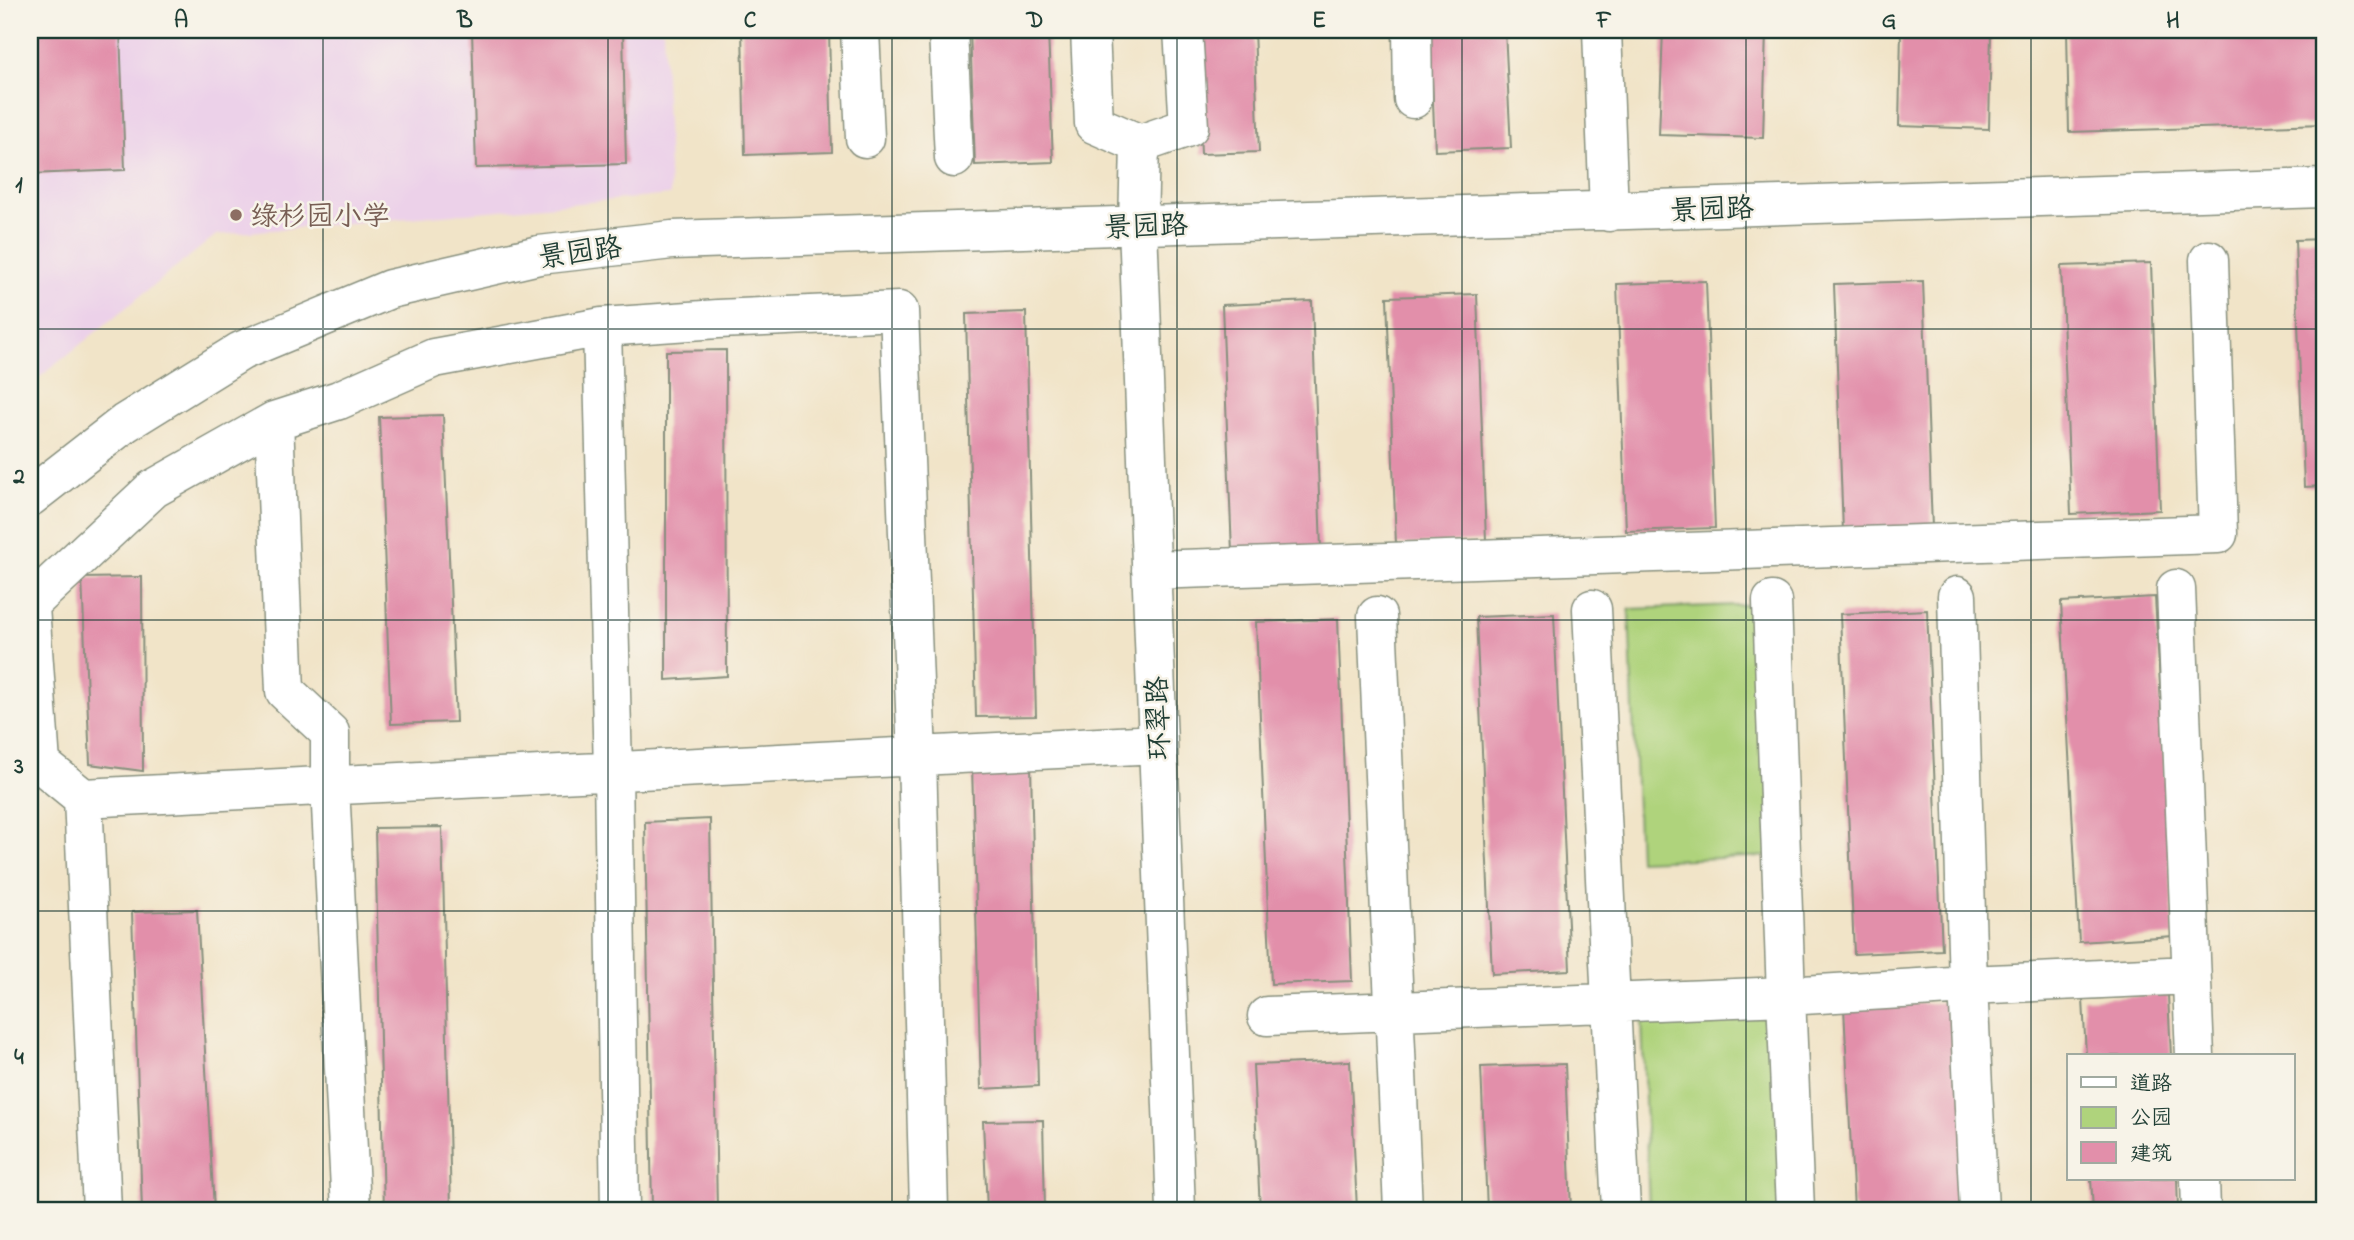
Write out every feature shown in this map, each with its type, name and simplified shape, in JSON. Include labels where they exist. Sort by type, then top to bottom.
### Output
[{"type":"street","points":[[860,30],[865,138]]},
{"type":"street","points":[[948,30],[954,158]]},
{"type":"street","points":[[1090,30],[1094,124],[1140,144],[1189,127],[1183,30]]},
{"type":"street","points":[[1412,30],[1413,99]]},
{"type":"street","points":[[1602,30],[1609,212]]},
{"type":"street","name":"环翠路","points":[[1140,144],[1138,226],[1176,1210]]},
{"type":"street","name":"景园路","points":[[30,497],[125,423],[241,351],[390,289],[539,255],[672,240],[2324,188]]},
{"type":"street","points":[[1151,570],[2218,534],[2209,260]]},
{"type":"street","points":[[929,1210],[917,756],[899,311],[718,318],[602,327],[435,358],[339,400],[274,421],[153,489],[30,605],[41,764],[83,798],[613,772],[917,756],[1158,744]]},
{"type":"street","points":[[602,327],[620,1210]]},
{"type":"street","points":[[274,421],[285,691],[330,733],[330,786],[351,1210]]},
{"type":"street","points":[[2176,589],[2195,1054]]},
{"type":"street","points":[[1957,596],[1968,985],[1979,1210]]},
{"type":"street","points":[[1772,601],[1795,1210]]},
{"type":"street","points":[[1592,609],[1621,1210]]},
{"type":"street","points":[[1377,616],[1392,1011],[1403,1210]]},
{"type":"street","points":[[83,798],[103,1210]]},
{"type":"street","points":[[1267,1016],[1786,996],[2191,975]]},
{"type":"street","points":[[2200,1180],[2202,1210]]},
{"type":"shaded area","name":"绿杉园小学","points":[[30,30],[663,30],[670,195],[216,235],[30,385]]},
{"type":"green space","points":[[1766,604],[1775,856],[1639,861],[1629,609]]},
{"type":"green space","points":[[1780,1015],[1787,1210],[1649,1210],[1642,1020]]},
{"type":"building","points":[[30,30],[120,30],[125,170],[30,174]]},
{"type":"building","points":[[472,30],[623,30],[626,164],[476,168]]},
{"type":"building","points":[[742,30],[829,30],[832,152],[745,155]]},
{"type":"building","points":[[970,30],[1048,30],[1053,162],[975,165]]},
{"type":"building","points":[[1196,30],[1254,30],[1259,152],[1201,154]]},
{"type":"building","points":[[1430,30],[1505,30],[1511,148],[1435,151]]},
{"type":"building","points":[[1663,30],[1766,30],[1763,138],[1659,135]]},
{"type":"building","points":[[1901,30],[1991,30],[1989,129],[1899,126]]},
{"type":"building","points":[[2067,30],[2180,30],[2180,35],[2324,30],[2324,124],[2069,132]]},
{"type":"building","points":[[2324,239],[2324,486],[2304,487],[2295,240]]},
{"type":"building","points":[[2151,263],[2160,510],[2071,514],[2061,266]]},
{"type":"building","points":[[1706,281],[1715,528],[1626,531],[1617,284]]},
{"type":"building","points":[[1923,281],[1932,528],[1843,532],[1834,284]]},
{"type":"building","points":[[1477,294],[1486,541],[1396,545],[1387,297]]},
{"type":"building","points":[[1312,301],[1321,549],[1232,552],[1222,305]]},
{"type":"building","points":[[1026,312],[1036,716],[976,717],[966,314]]},
{"type":"building","points":[[726,350],[727,676],[666,680],[666,351]]},
{"type":"building","points":[[443,415],[456,722],[391,724],[379,417]]},
{"type":"building","points":[[142,577],[143,771],[90,764],[82,578]]},
{"type":"building","points":[[2155,597],[2174,936],[2079,942],[2061,602]]},
{"type":"building","points":[[1927,610],[1942,950],[1854,954],[1840,614]]},
{"type":"building","points":[[1554,614],[1570,970],[1492,974],[1476,617]]},
{"type":"building","points":[[1338,619],[1352,981],[1271,984],[1256,622]]},
{"type":"building","points":[[1031,764],[1038,1086],[981,1089],[972,766]]},
{"type":"building","points":[[710,819],[717,1210],[652,1210],[645,822]]},
{"type":"building","points":[[442,827],[451,1210],[384,1210],[375,828]]},
{"type":"building","points":[[197,910],[214,1210],[142,1210],[132,912]]},
{"type":"building","points":[[2168,995],[2171,1054],[2086,1054],[2083,999]]},
{"type":"building","points":[[1958,1002],[1969,1210],[1854,1210],[1844,1007]]},
{"type":"building","points":[[1350,1061],[1357,1210],[1260,1210],[1253,1065]]},
{"type":"building","points":[[1565,1064],[1571,1210],[1487,1210],[1481,1067]]},
{"type":"building","points":[[2320,1074],[2324,1074],[2324,1136],[2322,1136]]},
{"type":"building","points":[[1043,1120],[1045,1210],[987,1210],[983,1121]]},
{"type":"building","points":[[2091,1180],[2177,1180],[2178,1210],[2093,1210]]},
{"type":"place","name":"绿杉园小学","points":[[236,215]]}]
